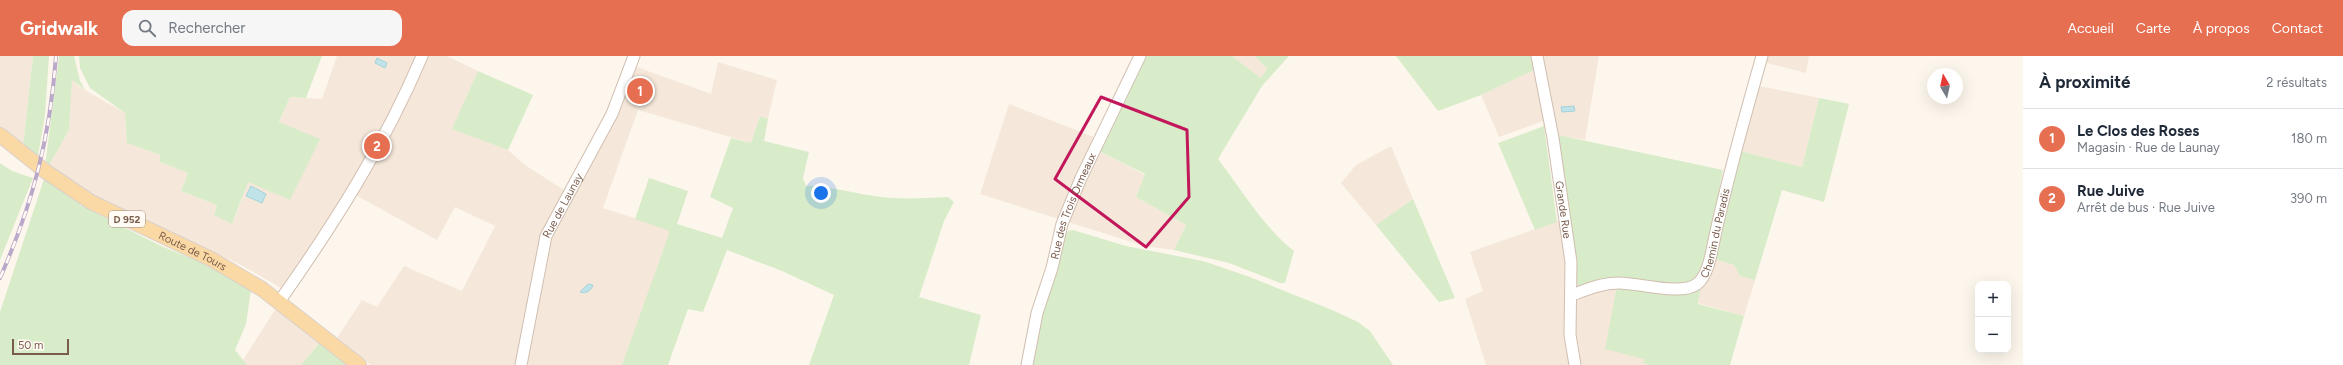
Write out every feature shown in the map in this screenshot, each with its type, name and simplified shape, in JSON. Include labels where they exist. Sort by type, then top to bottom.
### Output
[{"type":"main road","name":"Route de Tours","points":[[0,135],[45,171],[91,202],[211,259],[262,289],[359,365]]},
{"type":"street","points":[[279,302],[343,209],[368,166],[422,56]]},
{"type":"street","name":"Rue de Launay","points":[[521,365],[546,236],[612,114],[634,56]]},
{"type":"street","name":"Rue des Trois Ormeaux","points":[[1027,365],[1037,313],[1052,268],[1062,224],[1081,178],[1140,56]]},
{"type":"street","name":"Grande Rue","points":[[1537,56],[1552,138],[1571,262],[1572,295],[1570,335],[1575,365]]},
{"type":"street","name":"Chemin du Paradis","points":[[1572,295],[1596,286],[1619,283],[1669,288],[1684,288],[1698,284],[1705,273],[1711,254],[1728,173],[1762,56]]},
{"type":"highlighted area","points":[[1101,97],[1187,130],[1189,197],[1146,247],[1055,179]]},
{"type":"shaded area","points":[[0,56],[33,56],[23,146],[0,128]]},
{"type":"shaded area","points":[[337,56],[447,56],[478,71],[453,129],[508,150],[525,165],[564,190],[573,187],[637,67],[711,94],[718,62],[777,80],[768,119],[760,116],[751,143],[638,110],[603,208],[671,230],[622,365],[371,365],[337,338],[362,300],[377,307],[404,266],[462,291],[495,226],[455,207],[437,240],[350,192],[281,288],[243,266],[114,207],[48,167],[69,130],[72,79],[78,86],[125,113],[127,143],[160,155],[160,162],[188,173],[181,191],[217,205],[214,215],[233,223],[248,181],[290,200],[279,123],[290,97],[322,99]]},
{"type":"shaded area","points":[[1232,56],[1255,56],[1267,69],[1261,78]]},
{"type":"shaded area","points":[[1531,56],[1599,56],[1585,140],[1545,133],[1543,121],[1499,137],[1481,95],[1534,70]]},
{"type":"shaded area","points":[[1764,56],[1809,56],[1806,73],[1763,62]]},
{"type":"shaded area","points":[[1759,86],[1819,98],[1802,167],[1740,151]]},
{"type":"shaded area","points":[[1009,104],[1102,140],[1097,150],[1145,175],[1136,197],[1186,225],[1174,250],[1144,246],[980,194]]},
{"type":"shaded area","points":[[1391,146],[1413,199],[1376,225],[1341,183],[1356,165]]},
{"type":"shaded area","points":[[1569,217],[1617,285],[1610,326],[1644,359],[1644,363],[1649,365],[1486,365],[1465,299],[1483,291],[1470,252]]},
{"type":"shaded area","points":[[1711,258],[1734,265],[1740,276],[1755,280],[1744,316],[1698,303],[1701,285]]},
{"type":"shaded area","points":[[278,305],[322,340],[301,365],[247,365],[243,360]]},
{"type":"green space","points":[[33,56],[49,56],[45,115],[38,156],[23,146]]},
{"type":"green space","points":[[59,56],[74,56],[80,81],[85,90],[72,80],[69,130],[48,167],[45,166]]},
{"type":"green space","points":[[79,56],[322,56],[306,98],[290,97],[279,122],[320,139],[290,200],[248,182],[232,224],[214,215],[217,205],[181,191],[188,173],[160,162],[160,155],[127,143],[125,113],[90,88],[80,68]]},
{"type":"green space","points":[[1144,56],[1232,56],[1261,78],[1267,69],[1255,56],[1289,56],[1262,86],[1218,159],[1263,220],[1283,242],[1294,251],[1285,283],[1280,283],[1229,263],[1174,250],[1186,225],[1136,197],[1145,174],[1097,150]]},
{"type":"green space","points":[[1396,56],[1531,56],[1534,70],[1481,95],[1438,111]]},
{"type":"green space","points":[[478,71],[533,95],[508,150],[452,129]]},
{"type":"green space","points":[[1819,98],[1849,104],[1824,202],[1782,190],[1755,280],[1740,276],[1734,265],[1711,258],[1740,151],[1802,167]]},
{"type":"green space","points":[[760,116],[768,119],[764,141],[809,152],[803,178],[806,186],[819,186],[893,198],[948,197],[954,202],[944,221],[919,297],[981,315],[969,365],[809,365],[834,295],[782,271],[727,250],[703,312],[688,309],[668,365],[622,365],[670,231],[635,219],[649,178],[688,191],[677,224],[722,238],[733,208],[710,197],[731,138],[751,143]]},
{"type":"green space","points":[[1544,126],[1557,222],[1535,230],[1498,143]]},
{"type":"green space","points":[[1558,135],[1723,170],[1709,241],[1701,267],[1693,279],[1675,284],[1578,288]]},
{"type":"green space","points":[[0,163],[12,171],[33,178],[0,260]]},
{"type":"green space","points":[[44,179],[79,199],[80,205],[161,246],[198,261],[251,290],[246,324],[235,350],[247,365],[0,365],[0,312]]},
{"type":"green space","points":[[1413,199],[1455,298],[1439,302],[1376,225]]},
{"type":"green space","points":[[1073,230],[1126,246],[1203,261],[1247,276],[1332,310],[1358,322],[1370,331],[1393,365],[1031,365],[1036,332],[1064,238],[1068,231]]},
{"type":"green space","points":[[1617,285],[1701,285],[1698,304],[1744,316],[1730,365],[1649,365],[1643,363],[1644,359],[1605,349]]},
{"type":"green space","points":[[322,340],[352,365],[301,365]]},
{"type":"water","points":[[377,58],[387,63],[385,68],[375,63]]},
{"type":"water","points":[[1574,106],[1575,111],[1562,112],[1561,107]]},
{"type":"water","points":[[251,186],[266,194],[262,203],[246,196]]},
{"type":"water","points":[[588,284],[593,285],[590,290],[584,293],[580,292]]},
{"type":"railway","points":[[0,278],[22,223],[38,170],[49,115],[56,56]]},
{"type":"place","name":"Le Clos des Roses","points":[[640,91]]},
{"type":"place","name":"Rue Juive","points":[[377,146]]}]
